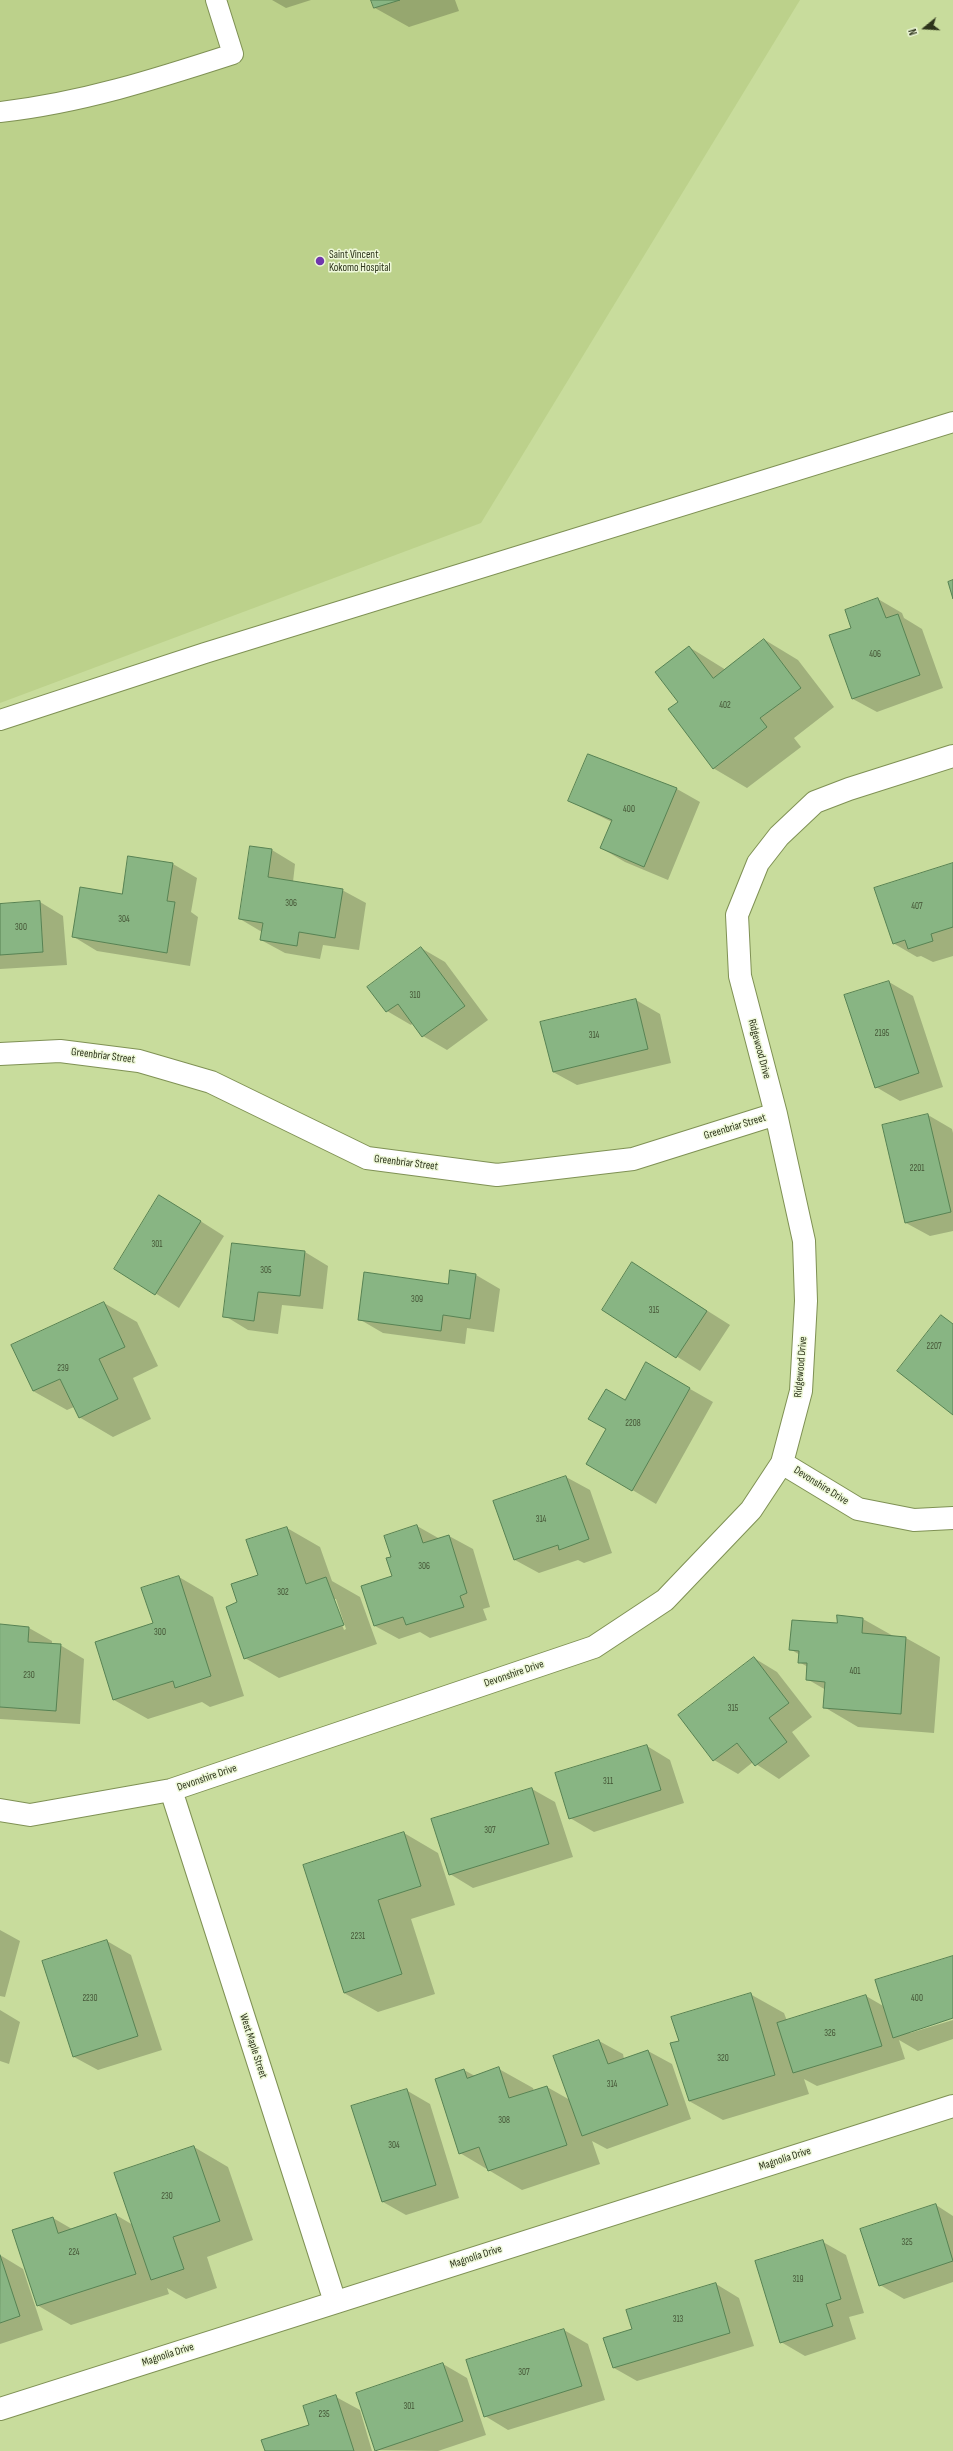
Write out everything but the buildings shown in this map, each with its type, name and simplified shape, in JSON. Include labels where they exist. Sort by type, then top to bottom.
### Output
[{"type":"street","name":"Ridgewood Drive","points":[[782,1463],[801,1391],[806,1301],[804,1241],[776,1114],[740,976],[737,915],[758,863],[780,836],[815,802],[849,789],[953,756]]},
{"type":"street","name":"Greenbriar Street","points":[[0,1054],[60,1051],[140,1061],[211,1082],[367,1158],[498,1175],[632,1159],[776,1114]]},
{"type":"street","name":"Devonshire Drive","points":[[0,1810],[30,1816],[171,1790],[594,1647],[665,1600],[751,1510],[782,1463],[858,1509],[914,1520],[953,1518]]},
{"type":"street","name":"West Maple Street","points":[[171,1790],[335,2302]]},
{"type":"street","name":"Magnolia Drive","points":[[0,2409],[953,2106]]},
{"type":"lane","points":[[0,112],[45,107],[129,88],[234,54],[216,0]]},
{"type":"lane","points":[[0,720],[205,653],[953,422]]},
{"type":"shaded area","name":"Saint Vincent Kokomo Hospital","points":[[0,0],[800,0],[481,523],[0,703]]},
{"type":"place","name":"Saint Vincent Kokomo Hospital","points":[[320,261]]}]
